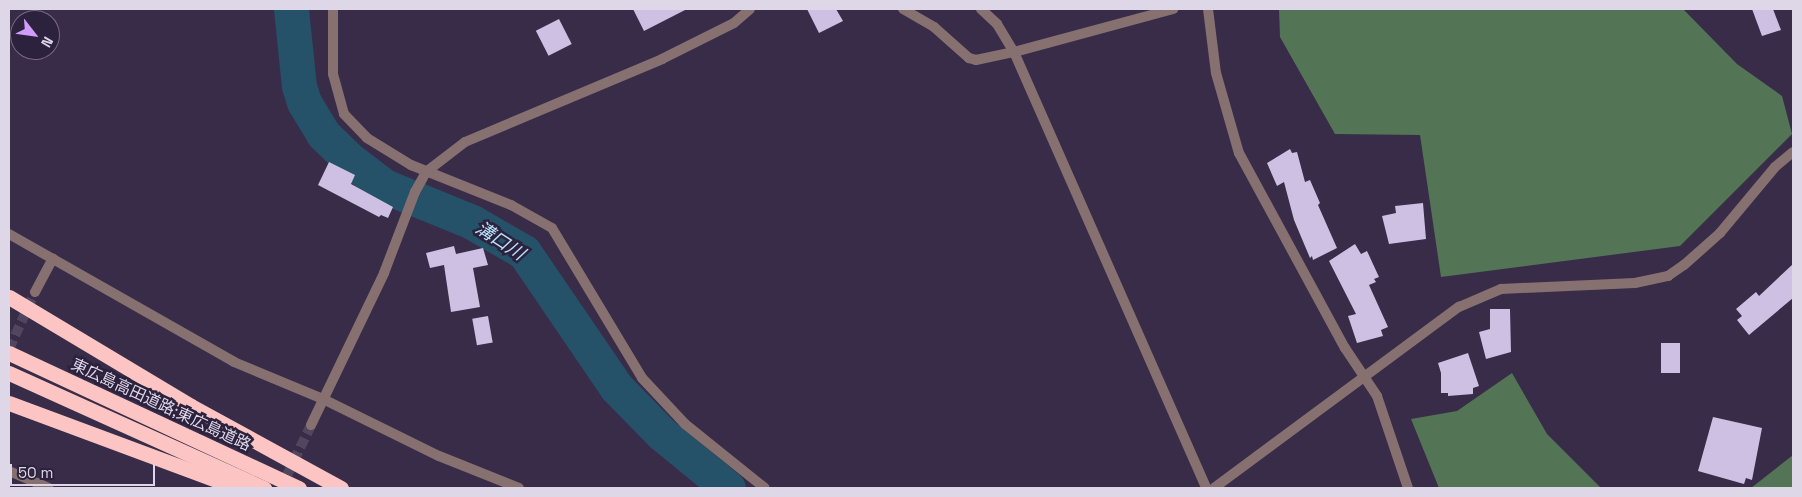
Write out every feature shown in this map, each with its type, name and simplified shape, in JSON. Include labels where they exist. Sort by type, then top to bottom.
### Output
[{"type":"highway","points":[[9,297],[191,406],[341,488]]},
{"type":"highway","name":"東広島高田道路;東広島道路","points":[[9,353],[299,488]]},
{"type":"highway","name":"東広島高田道路;東広島道路","points":[[9,373],[264,488]]},
{"type":"highway","points":[[9,403],[238,488]]},
{"type":"street","points":[[333,9],[333,74],[344,114],[367,138],[410,165],[511,205],[552,228],[642,378],[685,424],[765,488]]},
{"type":"street","points":[[311,425],[384,273],[415,192],[426,172],[465,142],[662,59],[734,23],[750,9]]},
{"type":"street","points":[[902,9],[934,27],[969,58],[976,60],[1014,52],[1173,9]]},
{"type":"street","points":[[980,9],[997,24],[1014,52],[1206,488]]},
{"type":"street","points":[[1208,9],[1216,73],[1239,153],[1341,340],[1376,396],[1408,488]]},
{"type":"street","points":[[1214,488],[1459,307],[1501,289],[1634,283],[1668,276],[1684,265],[1720,233],[1775,167],[1793,152]]},
{"type":"street","points":[[9,234],[234,362],[323,399],[439,456],[519,488]]},
{"type":"street","points":[[35,292],[52,258]]},
{"type":"street","points":[[9,471],[49,488]]},
{"type":"green space","points":[[1279,9],[1683,9],[1737,64],[1782,96],[1792,134],[1680,246],[1441,277],[1420,135],[1335,134],[1280,37]]},
{"type":"green space","points":[[1512,373],[1547,434],[1601,488],[1439,488],[1411,419],[1457,411]]},
{"type":"green space","points":[[1793,455],[1793,488],[1751,488]]},
{"type":"building","points":[[633,9],[687,9],[644,31]]},
{"type":"building","points":[[807,9],[836,9],[843,21],[819,33]]},
{"type":"building","points":[[1752,9],[1773,9],[1781,30],[1762,36]]},
{"type":"building","points":[[559,19],[572,44],[549,56],[536,31]]},
{"type":"building","points":[[1290,149],[1292,153],[1297,152],[1305,182],[1310,180],[1320,203],[1318,205],[1337,248],[1313,260],[1312,256],[1310,258],[1294,220],[1284,182],[1277,186],[1267,163]]},
{"type":"building","points":[[329,162],[355,175],[351,184],[393,207],[388,218],[381,215],[379,217],[318,185]]},
{"type":"building","points":[[1423,203],[1426,239],[1389,244],[1382,216],[1396,213],[1395,206]]},
{"type":"building","points":[[1355,244],[1361,254],[1367,251],[1379,277],[1374,279],[1376,282],[1369,285],[1388,327],[1381,330],[1383,336],[1357,343],[1348,316],[1356,314],[1329,261]]},
{"type":"building","points":[[454,246],[456,254],[483,248],[488,265],[473,268],[480,307],[451,312],[444,265],[430,268],[426,253]]},
{"type":"building","points":[[1793,264],[1793,298],[1749,335],[1737,320],[1742,316],[1736,309],[1756,292],[1759,296]]},
{"type":"building","points":[[1490,309],[1510,309],[1511,352],[1486,359],[1479,332],[1490,329]]},
{"type":"building","points":[[488,316],[493,343],[477,345],[472,319]]},
{"type":"building","points":[[1661,343],[1680,343],[1680,373],[1661,373]]},
{"type":"building","points":[[1468,353],[1479,386],[1473,388],[1473,394],[1448,396],[1448,393],[1441,393],[1441,373],[1438,363]]},
{"type":"building","points":[[1713,417],[1762,428],[1752,480],[1746,478],[1744,484],[1698,471]]},
{"type":"waterway","name":"溝口川","points":[[291,9],[299,86],[304,102],[323,134],[349,159],[384,186],[472,222],[524,252],[616,387],[662,434],[728,488]]},
{"type":"tunnel","points":[[9,349],[35,292]]},
{"type":"tunnel","points":[[281,488],[311,425]]}]
